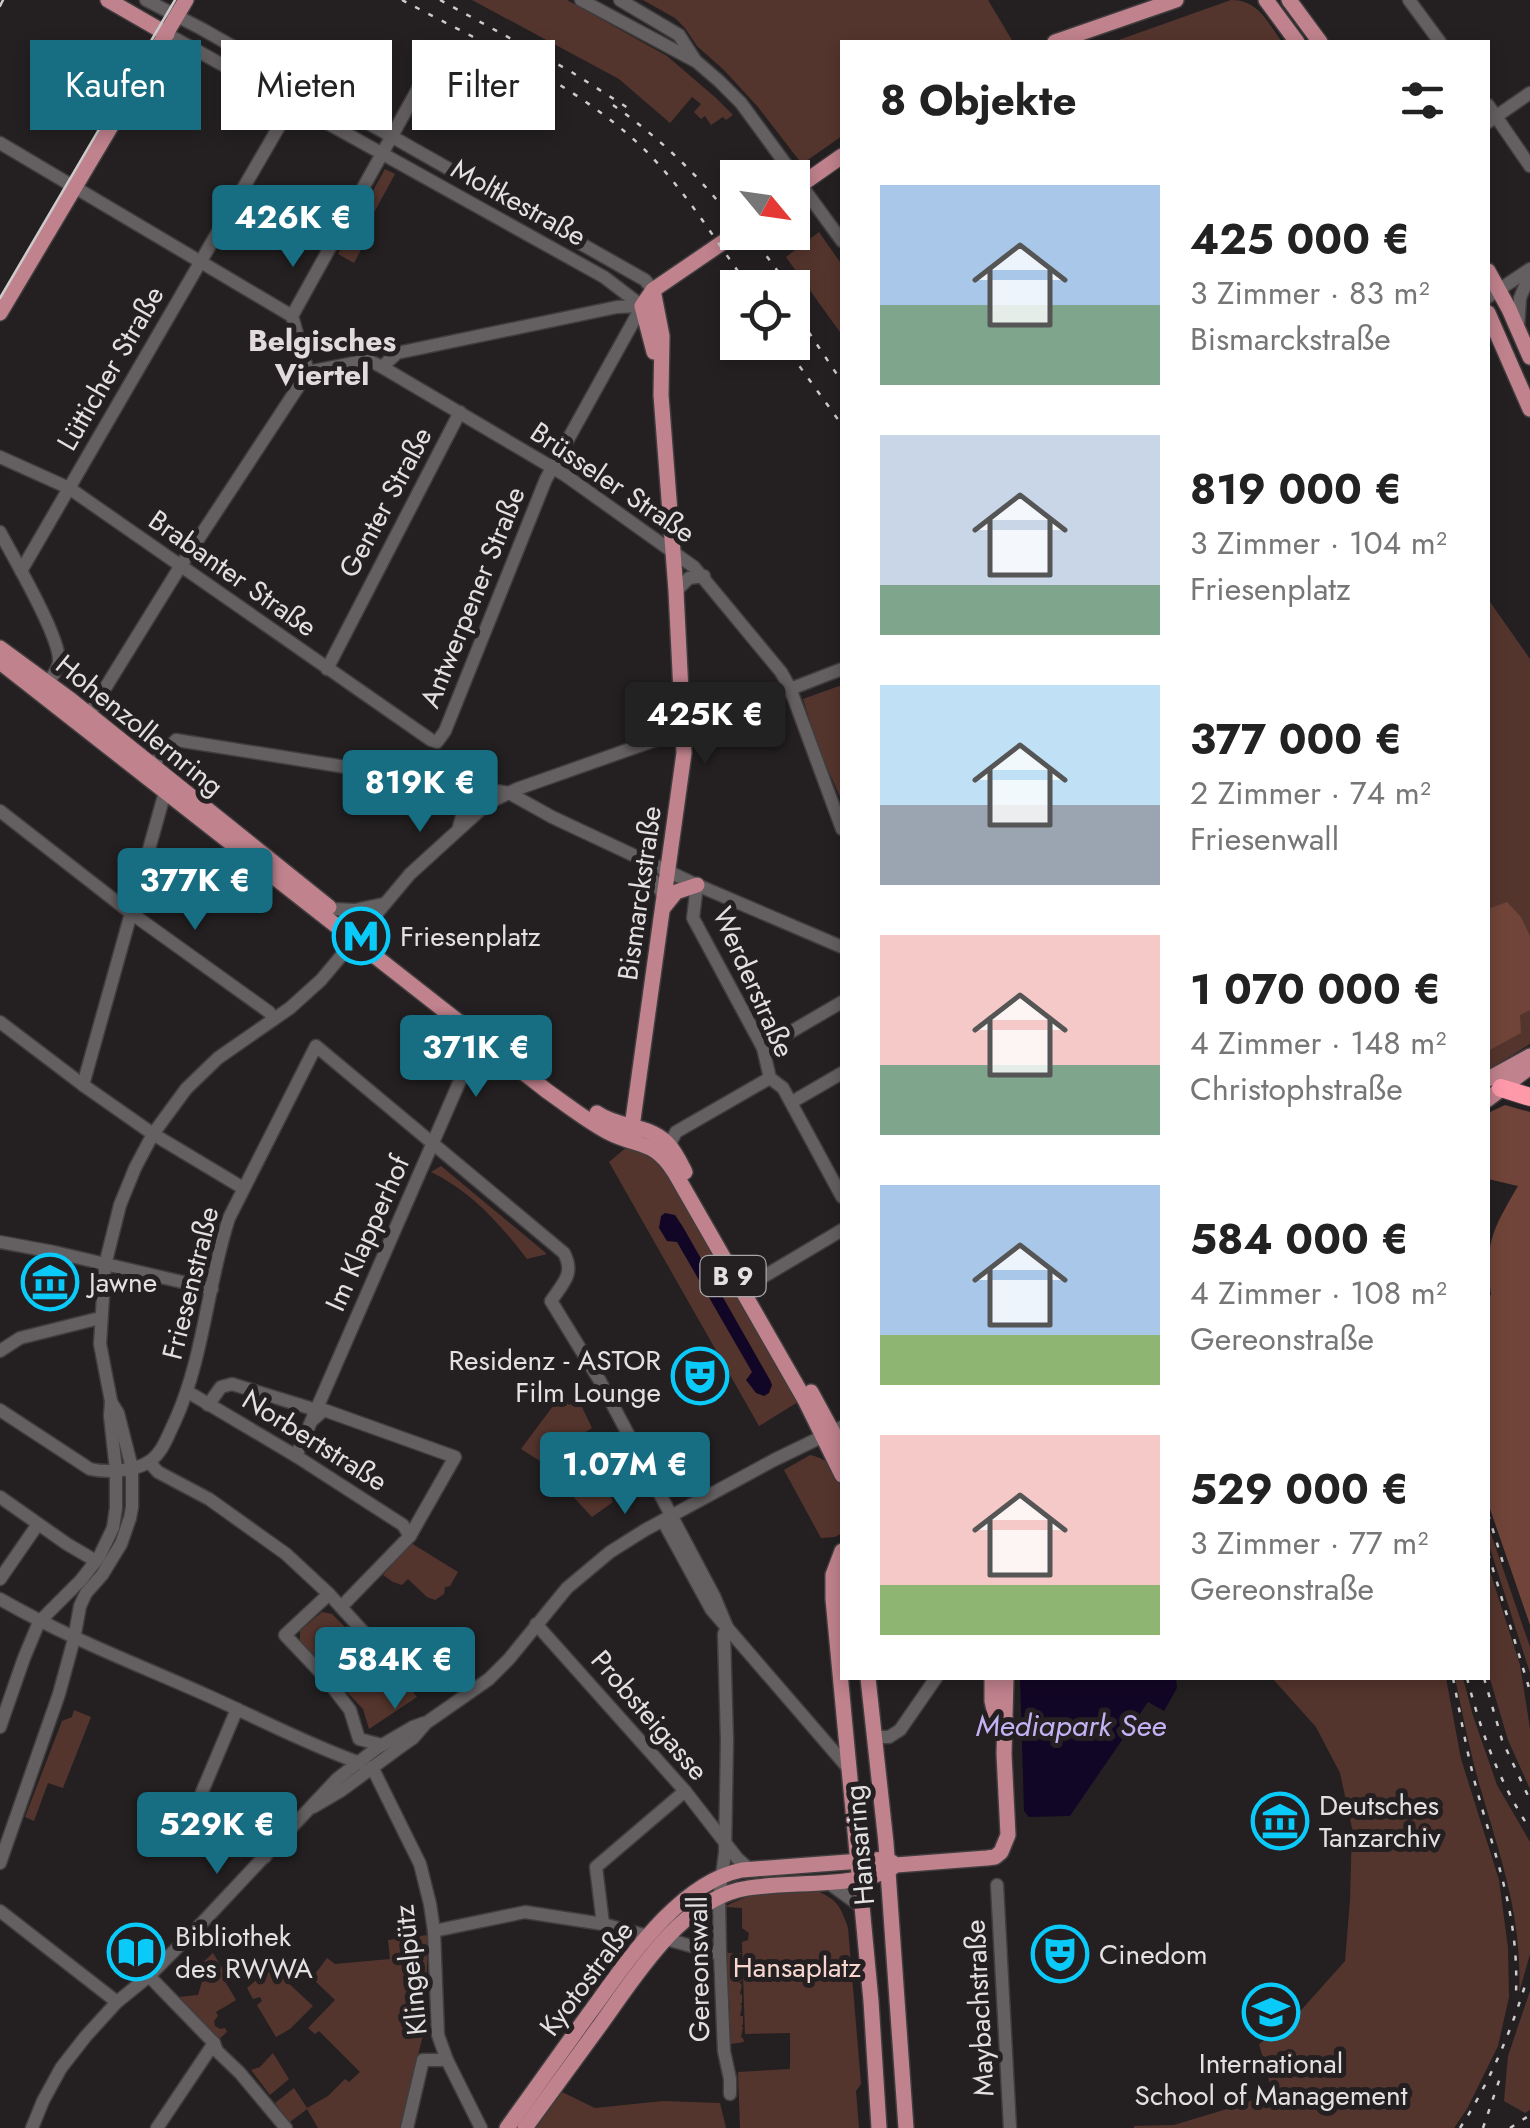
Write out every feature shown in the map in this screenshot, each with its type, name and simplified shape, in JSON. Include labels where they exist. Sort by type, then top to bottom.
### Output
[{"type":"highway","points":[[1491,1088],[1530,1097]]},
{"type":"main road","name":"Moltkestraße","points":[[108,0],[167,34]]},
{"type":"main road","points":[[0,313],[186,0]]},
{"type":"main road","points":[[1061,40],[1176,0]]},
{"type":"main road","points":[[1266,0],[1296,40]]},
{"type":"main road","points":[[1289,0],[1300,8],[1319,40]]},
{"type":"main road","points":[[810,179],[840,157]]},
{"type":"main road","points":[[642,306],[653,290],[720,244]]},
{"type":"main road","name":"Bismarckstraße","points":[[653,290],[662,336],[661,396]]},
{"type":"main road","points":[[1493,294],[1530,357]]},
{"type":"main road","name":"Bismarckstraße","points":[[630,1132],[684,753],[661,396],[651,334],[642,306]]},
{"type":"main road","points":[[1492,332],[1530,409]]},
{"type":"main road","name":"Hohenzollernring","points":[[0,648],[48,683],[165,792],[482,1033],[608,1121],[630,1132]]},
{"type":"main road","name":"Hohenzollernring","points":[[0,662],[150,765],[332,910],[357,936]]},
{"type":"main road","points":[[663,902],[676,892],[697,885]]},
{"type":"main road","points":[[1491,1088],[1530,1056]]},
{"type":"main road","points":[[1491,1088],[1530,1067]]},
{"type":"main road","name":"B 9","points":[[630,1132],[660,1138],[670,1146],[805,1400],[833,1432],[840,1465]]},
{"type":"main road","name":"B 9","points":[[630,1132],[669,1163],[746,1288]]},
{"type":"main road","name":"Hansaring","points":[[840,1557],[832,1585],[840,1677]]},
{"type":"main road","name":"Hansaring","points":[[840,1680],[852,1800],[864,1839],[879,1869]]},
{"type":"main road","name":"Hansaring","points":[[868,1680],[875,1737],[879,1869],[906,2128]]},
{"type":"main road","points":[[992,1680],[992,1701],[1004,1754]]},
{"type":"main road","points":[[722,1875],[749,1869],[879,1869],[995,1856],[1005,1846],[1008,1828],[1006,1680]]},
{"type":"main road","points":[[720,1897],[740,1889],[826,1882],[879,1869]]},
{"type":"main road","name":"Hansaring","points":[[878,2128],[872,2002],[862,1908],[879,1869]]},
{"type":"main road","name":"Kyotostraße","points":[[507,2128],[648,1936],[680,1905],[722,1875]]},
{"type":"main road","name":"Kyotostraße","points":[[525,2128],[666,1938],[720,1897]]},
{"type":"street","name":"Moltkestraße","points":[[146,0],[221,40]]},
{"type":"street","points":[[581,0],[697,62],[740,102],[778,160]]},
{"type":"street","points":[[620,0],[679,35],[697,62]]},
{"type":"street","points":[[1409,0],[1439,40]]},
{"type":"street","name":"Moltkestraße","points":[[167,34],[221,64]]},
{"type":"street","points":[[1530,93],[1490,115],[1530,166]]},
{"type":"street","points":[[292,316],[412,100]]},
{"type":"street","name":"Lütticher Straße","points":[[21,570],[277,130]]},
{"type":"street","name":"Moltkestraße","points":[[337,130],[604,277],[642,306]]},
{"type":"street","name":"Moltkestraße","points":[[379,130],[645,280],[653,290]]},
{"type":"street","points":[[0,143],[292,316],[308,372],[85,720]]},
{"type":"street","points":[[462,200],[472,182]]},
{"type":"street","points":[[810,203],[840,238]]},
{"type":"street","points":[[1493,294],[1530,272]]},
{"type":"street","points":[[1518,331],[1520,298],[1530,272]]},
{"type":"street","points":[[308,372],[376,364],[397,353],[602,310],[642,306]]},
{"type":"street","name":"Antwerpener Straße","points":[[431,740],[439,741],[446,731],[552,467],[642,306]]},
{"type":"street","name":"Brüsseler Straße","points":[[376,364],[552,467],[704,576],[790,688],[840,824]]},
{"type":"street","name":"Genter Straße","points":[[327,669],[460,412]]},
{"type":"street","name":"Brabanter Straße","points":[[0,458],[69,488],[431,740]]},
{"type":"street","points":[[0,532],[54,638],[58,669],[48,683]]},
{"type":"street","points":[[676,591],[688,578],[704,576]]},
{"type":"street","points":[[0,1728],[39,1622],[96,1560],[110,1537],[115,1518],[116,1470],[111,1401],[100,1344],[106,1265],[120,1206],[135,1168],[186,1089],[230,1049],[302,999],[410,874],[488,803],[840,670]]},
{"type":"street","points":[[127,760],[150,765],[176,740],[509,792],[697,885],[840,947]]},
{"type":"street","points":[[454,785],[466,800],[460,827]]},
{"type":"street","points":[[83,1086],[165,792]]},
{"type":"street","points":[[0,811],[274,1019]]},
{"type":"street","points":[[643,859],[663,902]]},
{"type":"street","name":"Werderstraße","points":[[697,885],[693,918],[763,1048],[770,1078],[792,1102],[840,1193]]},
{"type":"street","points":[[332,910],[383,904]]},
{"type":"street","points":[[763,1048],[840,1003]]},
{"type":"street","points":[[0,1022],[83,1086],[243,1188]]},
{"type":"street","name":"Im Klapperhof","points":[[296,1456],[482,1033]]},
{"type":"street","name":"Friesenstraße","points":[[149,1462],[162,1448],[188,1392],[229,1218],[316,1046],[433,1146]]},
{"type":"street","points":[[792,1102],[840,1075]]},
{"type":"street","points":[[670,1146],[676,1132],[770,1078]]},
{"type":"street","points":[[433,1146],[564,1253],[570,1272],[551,1301],[600,1381],[667,1519],[728,1626],[848,1769]]},
{"type":"street","points":[[746,1288],[840,1231]]},
{"type":"street","points":[[0,1242],[212,1289]]},
{"type":"street","points":[[0,1351],[20,1338],[100,1318]]},
{"type":"street","points":[[208,1404],[220,1387],[232,1384],[313,1409],[314,1418]]},
{"type":"street","name":"Norbertstraße","points":[[188,1392],[404,1524],[410,1536]]},
{"type":"street","points":[[0,1864],[49,1724],[83,1599],[108,1567],[126,1531],[132,1506],[132,1468],[111,1401]]},
{"type":"street","points":[[0,1410],[90,1470],[132,1468],[149,1462],[158,1472],[209,1499],[286,1554],[399,1670]]},
{"type":"street","points":[[314,1418],[324,1410],[455,1458],[410,1536],[341,1608]]},
{"type":"street","points":[[313,1807],[341,1791],[488,1679],[589,1568],[639,1533],[833,1432]]},
{"type":"street","points":[[0,1497],[96,1560]]},
{"type":"street","points":[[0,1579],[38,1524]]},
{"type":"street","points":[[329,1594],[285,1635],[350,1710],[359,1739],[382,1745]]},
{"type":"street","points":[[58,1631],[63,1599]]},
{"type":"street","points":[[0,1600],[74,1639],[372,1768]]},
{"type":"street","name":"Probsteigasse","points":[[536,1624],[685,1791],[725,1842]]},
{"type":"street","name":"Gereonswall","points":[[728,1626],[724,1634],[725,1842],[720,1954],[730,2094]]},
{"type":"street","points":[[875,1737],[889,1737],[900,1730],[935,1680]]},
{"type":"street","points":[[237,1709],[202,1792],[203,1801],[264,1857]]},
{"type":"street","points":[[32,2128],[62,2068],[117,2002],[148,1976],[356,1762],[416,1725],[426,1723]]},
{"type":"street","points":[[332,1785],[333,1754]]},
{"type":"street","name":"Klingelpütz","points":[[372,1768],[420,1864],[434,1930],[438,2035],[481,2128]]},
{"type":"street","points":[[603,1924],[596,1867],[685,1791]]},
{"type":"street","points":[[725,1842],[749,1869]]},
{"type":"street","name":"Hansaring","points":[[826,1882],[862,1908]]},
{"type":"street","name":"Maybachstraße","points":[[997,1885],[1010,2128]]},
{"type":"street","points":[[0,1911],[117,2002]]},
{"type":"street","points":[[434,1930],[525,1912],[603,1924],[648,1936]]},
{"type":"street","points":[[666,1938],[720,1954]]},
{"type":"street","points":[[148,1976],[214,2043],[286,2128]]},
{"type":"street","points":[[157,2128],[214,2043]]},
{"type":"street","name":"Klingelpütz","points":[[407,2128],[423,2060],[447,2060]]},
{"type":"street","points":[[170,2110],[178,2128]]},
{"type":"green space","points":[[472,0],[567,0],[667,56],[733,115],[711,125],[705,116],[701,119],[694,112],[701,104],[692,97],[670,123],[619,79],[555,45],[555,40],[546,40]]},
{"type":"green space","points":[[643,0],[988,0],[1012,40],[840,40],[840,137],[808,160],[799,160],[758,107],[697,46],[685,28]]},
{"type":"green space","points":[[1231,0],[1255,8],[1281,40],[1119,40]]},
{"type":"green space","points":[[385,169],[395,174],[359,240],[364,244],[354,263],[338,254]]},
{"type":"green space","points":[[819,232],[840,262],[840,332],[810,290],[810,270],[795,270],[786,257],[795,250],[810,250],[810,239]]},
{"type":"green space","points":[[1490,602],[1530,659],[1530,1044],[1490,1069]]},
{"type":"green space","points":[[840,686],[840,797],[819,750],[803,699]]},
{"type":"green space","points":[[628,1146],[652,1154],[665,1164],[798,1402],[759,1426],[609,1162]]},
{"type":"green space","points":[[441,1166],[547,1254],[527,1259],[484,1210],[431,1172]]},
{"type":"green space","points":[[562,1394],[569,1405],[578,1399],[592,1428],[581,1435],[613,1502],[592,1517],[540,1461],[521,1449]]},
{"type":"green space","points":[[810,1455],[831,1466],[840,1482],[840,1534],[821,1538],[784,1470]]},
{"type":"green space","points":[[1490,1531],[1530,1647],[1530,1673],[1490,1548]]},
{"type":"green space","points":[[411,1543],[458,1572],[444,1594],[435,1600],[408,1579],[402,1585],[383,1575]]},
{"type":"green space","points":[[1490,1571],[1520,1665],[1530,1729],[1530,1789],[1508,1740],[1490,1679]]},
{"type":"green space","points":[[322,1612],[332,1614],[347,1626],[392,1673],[397,1672],[417,1697],[369,1729],[363,1709],[300,1643],[300,1631]]},
{"type":"green space","points":[[1274,1680],[1446,1680],[1461,1759],[1499,1880],[1508,1948],[1509,1997],[1498,2046],[1454,2128],[1134,2128],[1174,2125],[1227,2109],[1224,2096],[1235,2092],[1240,2104],[1273,2095],[1259,2044],[1295,2017],[1345,1961],[1352,1828],[1340,1773],[1316,1727]]},
{"type":"green space","points":[[1455,1680],[1464,1680],[1497,1785],[1530,1842],[1530,1954],[1519,1993],[1514,1915]]},
{"type":"green space","points":[[74,1710],[91,1717],[63,1788],[48,1783],[34,1821],[25,1817],[62,1721],[72,1717]]},
{"type":"green space","name":"Hansaplatz","points":[[810,1888],[835,1902],[848,1928],[861,2084],[856,2091],[859,2128],[740,2128],[738,2072],[790,2069],[790,2033],[745,2034],[742,1942],[748,1940],[749,1933],[742,1928],[742,1908],[725,1907],[755,1895]]},
{"type":"green space","points":[[428,1935],[425,2027],[400,2128],[318,2128],[307,2109],[290,2122],[275,2103],[294,2088],[307,2108],[360,2072],[319,2031],[315,2034],[308,2028],[335,2000],[312,1978],[327,1958],[335,1964],[390,1959],[388,1940]]},
{"type":"green space","points":[[213,1953],[236,2000],[216,2012],[215,2026],[227,2032],[219,2039],[179,1997],[198,1995],[204,1975],[197,1968]]},
{"type":"green space","points":[[727,1953],[741,1953],[742,1971],[739,1982],[744,2042],[731,2044]]},
{"type":"green space","points":[[271,1967],[313,2006],[276,2037],[257,2005],[262,2001],[260,1997],[253,1999],[247,1988]]},
{"type":"green space","points":[[1530,1991],[1530,2110],[1525,2113],[1504,2101],[1508,2056]]},
{"type":"green space","points":[[273,2053],[289,2079],[270,2095],[251,2070],[260,2067]]},
{"type":"green space","points":[[562,2092],[595,2108],[663,2101],[720,2103],[726,2128],[536,2128]]},
{"type":"shaded area","points":[[1507,902],[1521,917],[1530,936],[1530,1010],[1520,1015],[1521,1033],[1490,1050],[1490,908]]},
{"type":"shaded area","points":[[1505,1105],[1530,1112],[1530,1625],[1490,1509],[1490,1249],[1492,1237],[1518,1186],[1490,1179],[1490,1112]]},
{"type":"water","points":[[665,1213],[675,1215],[683,1227],[770,1380],[769,1393],[764,1396],[756,1393],[746,1380],[752,1372],[677,1242],[667,1241],[659,1228]]},
{"type":"water","name":"Mediapark See","points":[[1020,1680],[1176,1680],[1177,1688],[1164,1711],[1148,1702],[1070,1816],[1029,1817],[1024,1811]]},
{"type":"tram line","points":[[0,6],[3,0]]},
{"type":"tram line","points":[[0,298],[175,0]]},
{"type":"railway","points":[[402,0],[531,68],[621,129],[676,185],[737,270]]},
{"type":"railway","points":[[440,0],[570,71],[628,108]]},
{"type":"railway","points":[[613,105],[680,161],[720,204]]},
{"type":"railway","points":[[762,250],[777,270]]},
{"type":"railway","points":[[810,334],[840,379]]},
{"type":"railway","points":[[795,360],[840,422]]},
{"type":"railway","points":[[1490,1520],[1504,1566]]},
{"type":"railway","points":[[1490,1560],[1530,1691]]},
{"type":"railway","points":[[1453,1680],[1472,1770],[1510,1911],[1516,1993]]},
{"type":"railway","points":[[1468,1680],[1492,1756],[1530,1829]]},
{"type":"railway","points":[[1485,1680],[1502,1740],[1530,1800]]},
{"type":"railway","points":[[1460,2128],[1499,2056],[1527,1979]]},
{"type":"railway","points":[[1483,2128],[1501,2075]]},
{"type":"railway","points":[[1510,2128],[1530,2115]]},
{"type":"place","name":"Friesenplatz","points":[[361,936]]},
{"type":"place","name":"Jawne","points":[[50,1282]]},
{"type":"place","name":"Residenz - ASTOR Film Lounge","points":[[700,1376]]},
{"type":"place","name":"Deutsches Tanzarchiv","points":[[1280,1821]]},
{"type":"place","name":"Bibliothek des RWWA","points":[[136,1952]]},
{"type":"place","name":"Cinedom","points":[[1060,1954]]},
{"type":"place","name":"International School of Management","points":[[1271,2012]]},
{"type":"district","name":"Belgisches Viertel","points":[[322,358]]}]
